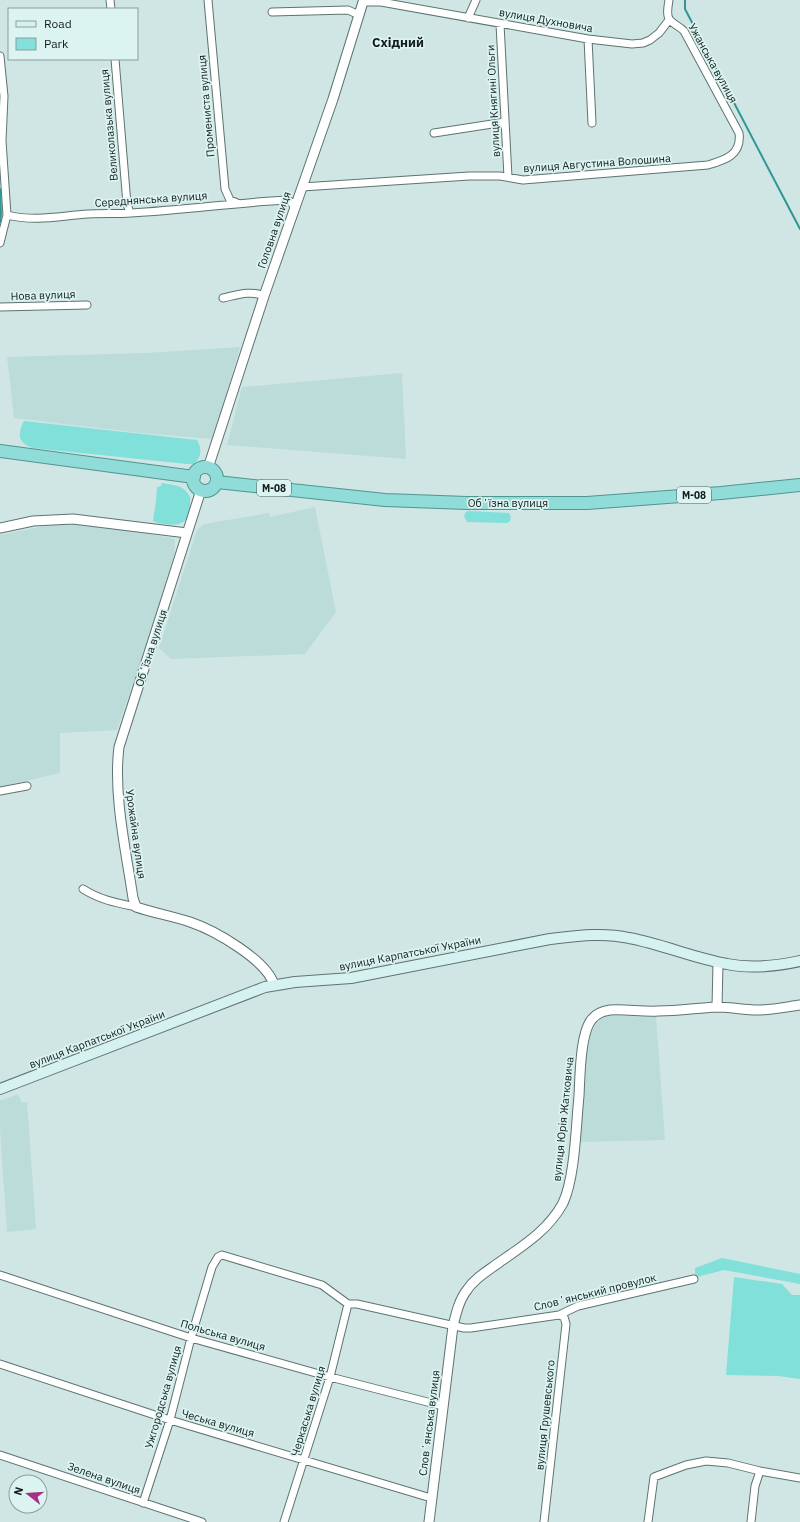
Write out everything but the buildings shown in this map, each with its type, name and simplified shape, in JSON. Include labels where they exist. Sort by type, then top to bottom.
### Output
[{"type":"highway","points":[[0,451],[194,477]]},
{"type":"highway","points":[[204,467],[208,468],[212,469],[216,475],[217,482],[212,489],[205,491],[201,490],[195,485],[194,477],[197,470],[204,467]]},
{"type":"highway","name":"Обʼїзна вулиця","points":[[217,482],[385,500],[491,503],[587,503],[721,493],[800,485]]},
{"type":"main road","name":"вулиця Карпатської України","points":[[0,1089],[269,986],[295,982],[351,978],[535,942],[580,935],[605,935],[629,938],[718,963],[745,966],[800,962]]},
{"type":"street","name":"Промениста вулиця","points":[[208,0],[225,189],[230,200],[238,203]]},
{"type":"street","points":[[468,18],[476,0]]},
{"type":"street","points":[[669,0],[669,20]]},
{"type":"street","name":"вулиця Духновича","points":[[364,1],[382,2],[588,39],[632,44],[643,43],[659,33],[669,20]]},
{"type":"street","name":"Головна вулиця","points":[[208,468],[264,296],[333,99],[364,1]]},
{"type":"street","points":[[272,12],[348,10],[359,15]]},
{"type":"street","name":"Ужанська вулиця","points":[[669,20],[679,26],[690,41],[739,133],[740,140]]},
{"type":"street","name":"вулиця Княгині Ольги","points":[[500,24],[508,177]]},
{"type":"street","points":[[588,39],[592,123]]},
{"type":"street","points":[[0,56],[4,96],[1,118],[6,215],[0,243]]},
{"type":"street","name":"Великолазька вулиця","points":[[115,60],[127,204],[130,214]]},
{"type":"street","points":[[434,133],[505,122]]},
{"type":"street","name":"вулиця Августина Волошина","points":[[302,187],[469,176],[508,177],[523,180],[708,165],[723,161],[730,157],[737,150],[740,140]]},
{"type":"street","name":"Середнянська вулиця","points":[[6,215],[28,219],[41,219],[88,214],[130,214],[238,203],[286,200],[291,202],[295,208]]},
{"type":"street","points":[[223,298],[247,292],[264,296]]},
{"type":"street","name":"Нова вулиця","points":[[0,307],[87,305]]},
{"type":"street","name":"Обʼїзна вулиця","points":[[117,764],[119,747],[123,733],[201,490]]},
{"type":"street","points":[[0,528],[34,521],[73,519],[187,532]]},
{"type":"street","name":"Урожайна вулиця","points":[[117,764],[119,801],[133,898],[136,907]]},
{"type":"street","points":[[0,791],[26,786]]},
{"type":"street","points":[[83,889],[95,897],[190,922],[217,934],[253,959],[269,973],[269,986]]},
{"type":"street","points":[[717,1007],[716,994],[718,963]]},
{"type":"street","name":"вулиця Юрія Жатковича","points":[[453,1326],[461,1299],[474,1281],[525,1245],[539,1233],[554,1216],[567,1194],[575,1141],[582,1055],[586,1029],[590,1021],[601,1012],[610,1010],[659,1012],[717,1007],[760,1010],[800,1006]]},
{"type":"street","name":"Ужгородська вулиця","points":[[143,1503],[170,1420],[191,1338],[212,1267],[218,1257],[222,1255],[322,1285],[348,1304]]},
{"type":"street","name":"Польська вулиця","points":[[0,1275],[191,1338],[330,1377],[444,1406]]},
{"type":"street","name":"Словʼянський провулок","points":[[348,1304],[357,1304],[453,1326],[471,1328],[559,1314],[578,1306],[694,1279]]},
{"type":"street","name":"Черкаська вулиця","points":[[284,1522],[330,1377],[348,1304]]},
{"type":"street","name":"вулиця Грушевського","points":[[544,1522],[566,1324],[564,1317],[559,1314]]},
{"type":"street","name":"Словʼянська вулиця","points":[[429,1522],[453,1326]]},
{"type":"street","name":"Чеська вулиця","points":[[0,1364],[170,1420],[431,1498]]},
{"type":"street","name":"Зелена вулиця","points":[[0,1454],[202,1522]]},
{"type":"street","points":[[648,1522],[654,1477],[686,1465],[706,1461],[728,1463],[760,1471],[800,1478]]},
{"type":"street","points":[[751,1522],[755,1486],[760,1471]]},
{"type":"shaded area","points":[[240,347],[213,439],[141,433],[14,418],[7,357],[146,353]]},
{"type":"shaded area","points":[[402,373],[406,459],[227,445],[242,387]]},
{"type":"shaded area","points":[[315,507],[336,612],[305,654],[171,659],[159,648],[197,530],[204,524],[269,513],[270,517]]},
{"type":"shaded area","points":[[86,524],[172,538],[175,540],[174,556],[149,637],[117,730],[60,733],[60,773],[0,787],[0,535],[45,526]]},
{"type":"shaded area","points":[[599,1015],[656,1017],[665,1140],[579,1142],[590,1025]]},
{"type":"shaded area","points":[[18,1094],[22,1103],[27,1102],[36,1229],[7,1232],[0,1129],[0,1100]]},
{"type":"green space","points":[[24,421],[197,440],[200,446],[200,455],[194,464],[187,464],[33,448],[24,444],[20,438],[20,430]]},
{"type":"green space","points":[[162,483],[182,488],[188,493],[190,497],[190,510],[183,522],[172,525],[153,521],[157,487],[161,486]]},
{"type":"green space","points":[[468,511],[509,513],[511,517],[510,521],[507,523],[467,522],[464,516]]},
{"type":"green space","points":[[722,1258],[800,1274],[800,1284],[724,1270],[697,1277],[695,1274],[695,1268]]},
{"type":"green space","points":[[734,1277],[782,1284],[792,1295],[800,1295],[800,1379],[778,1376],[726,1375]]},
{"type":"waterway","points":[[685,0],[685,9],[800,229]]},
{"type":"waterway","points":[[0,189],[0,222]]},
{"type":"district","name":"Східний","points":[[398,42]]}]
